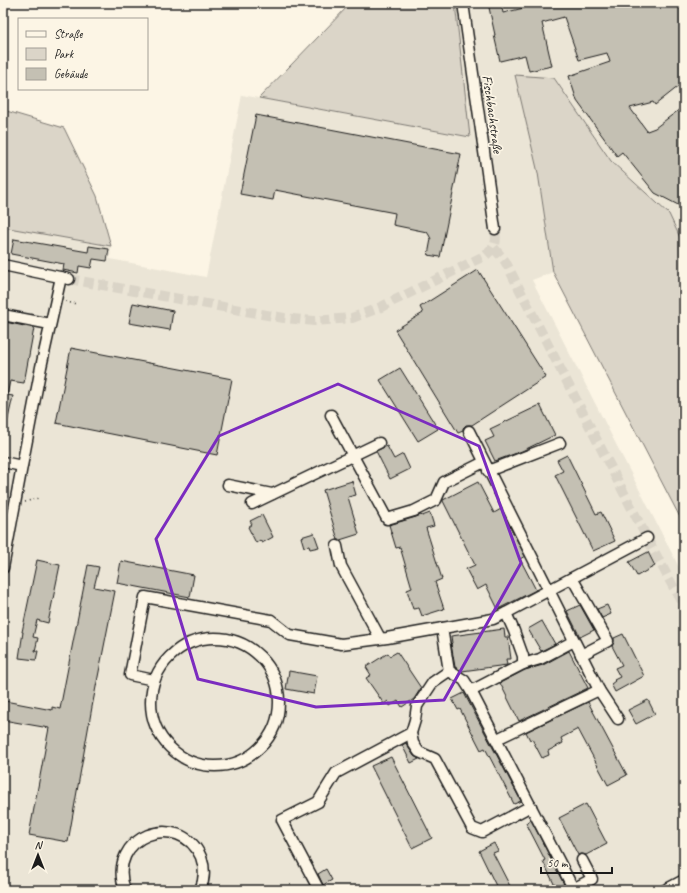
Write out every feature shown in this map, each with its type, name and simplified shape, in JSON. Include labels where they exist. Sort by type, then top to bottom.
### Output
[{"type":"street","name":"Fischbachstraße","points":[[463,3],[495,229]]},
{"type":"street","points":[[3,265],[65,278],[56,300],[50,324],[3,568]]},
{"type":"street","points":[[3,315],[50,324]]},
{"type":"street","points":[[331,415],[387,519],[414,511],[436,500],[444,482],[486,466],[560,443]]},
{"type":"street","points":[[468,431],[599,690],[618,719]]},
{"type":"street","points":[[252,504],[379,442]]},
{"type":"street","points":[[3,462],[22,466]]},
{"type":"street","points":[[228,485],[272,494]]},
{"type":"street","points":[[154,680],[130,675],[145,597],[271,620],[290,635],[341,644],[493,619],[647,538]]},
{"type":"street","points":[[337,546],[341,566],[380,638]]},
{"type":"street","points":[[572,578],[608,641],[581,655]]},
{"type":"street","points":[[506,613],[524,656],[523,664]]},
{"type":"street","points":[[442,628],[449,671],[464,680],[471,691],[573,889],[592,879],[582,860]]},
{"type":"street","points":[[214,638],[223,638],[242,644],[258,654],[265,661],[275,677],[279,696],[276,724],[267,741],[260,748],[249,757],[236,764],[217,767],[189,761],[176,754],[166,744],[156,728],[152,718],[151,704],[154,680],[170,656],[186,645],[204,639],[214,638]]},
{"type":"street","points":[[471,691],[523,664],[540,659],[574,641]]},
{"type":"street","points":[[449,671],[433,682],[417,706],[411,733],[413,743],[419,752],[435,759],[472,828],[482,832],[531,806]]},
{"type":"street","points":[[497,739],[599,690]]},
{"type":"street","points":[[319,890],[282,820],[318,802],[336,773],[411,733]]},
{"type":"street","points":[[125,890],[121,876],[121,869],[126,854],[135,842],[148,834],[163,832],[185,838],[196,849],[203,862],[204,870],[204,878],[200,890]]},
{"type":"street","points":[[665,890],[684,880]]},
{"type":"path","points":[[56,300],[77,304]]},
{"type":"path","points":[[15,501],[24,502],[38,498]]},
{"type":"highlighted area","points":[[338,384],[479,446],[521,563],[444,700],[316,707],[198,679],[156,539],[219,436]]},
{"type":"shaded area","points":[[455,3],[684,3],[684,246],[669,214],[611,161],[554,78],[538,173],[553,272],[532,280],[684,577],[684,890],[3,890],[3,227],[111,246],[110,259],[206,277],[242,95],[469,137]]},
{"type":"green space","points":[[351,3],[455,3],[470,137],[259,98]]},
{"type":"green space","points":[[515,75],[554,78],[611,161],[669,214],[684,246],[684,525],[553,272],[538,173]]},
{"type":"green space","points":[[3,110],[64,128],[97,196],[111,246],[3,227]]},
{"type":"building","points":[[488,3],[501,3],[503,13],[544,3],[684,3],[684,82],[655,105],[653,102],[630,108],[647,131],[655,128],[684,106],[684,208],[655,193],[622,152],[617,156],[577,101],[569,76],[610,62],[607,53],[579,60],[564,17],[542,23],[552,66],[529,71],[525,55],[500,61]]},
{"type":"building","points":[[256,115],[461,154],[440,257],[428,255],[431,239],[427,232],[393,225],[395,213],[275,190],[273,200],[240,194]]},
{"type":"building","points":[[14,239],[88,252],[89,246],[109,249],[107,261],[93,259],[91,268],[79,266],[78,273],[63,270],[64,264],[11,254]]},
{"type":"building","points":[[478,270],[546,377],[472,425],[466,425],[463,428],[463,431],[458,433],[395,330],[423,313],[420,307]]},
{"type":"building","points":[[133,303],[173,311],[170,330],[129,323]]},
{"type":"building","points":[[5,322],[34,328],[24,383],[10,381],[7,395],[13,396],[6,428],[3,428],[3,325]]},
{"type":"building","points":[[71,348],[232,379],[217,455],[56,423]]},
{"type":"building","points":[[400,368],[438,429],[418,441],[380,380]]},
{"type":"building","points":[[540,405],[555,435],[522,451],[495,461],[485,441],[494,437],[490,429]]},
{"type":"building","points":[[387,446],[394,459],[403,454],[410,469],[390,479],[376,451]]},
{"type":"building","points":[[567,455],[596,514],[601,512],[615,541],[593,551],[555,475],[563,471],[557,460]]},
{"type":"building","points":[[352,481],[356,495],[348,497],[359,534],[338,540],[323,490]]},
{"type":"building","points":[[478,482],[494,513],[501,509],[525,556],[520,559],[536,590],[498,609],[486,585],[477,590],[466,569],[475,565],[443,501]]},
{"type":"building","points":[[430,513],[434,526],[426,528],[442,579],[435,582],[444,609],[422,616],[419,608],[413,609],[407,590],[412,588],[400,547],[396,548],[389,525]]},
{"type":"building","points":[[262,515],[273,537],[262,543],[260,540],[256,543],[248,527],[252,524],[250,521]]},
{"type":"building","points":[[314,533],[319,547],[310,549],[309,546],[304,547],[301,537]]},
{"type":"building","points":[[648,552],[655,566],[637,576],[629,562]]},
{"type":"building","points":[[37,560],[60,565],[48,623],[37,620],[33,637],[38,638],[35,651],[38,651],[36,660],[19,658],[22,632]]},
{"type":"building","points":[[121,561],[194,575],[190,597],[117,583]]},
{"type":"building","points":[[88,565],[99,567],[94,587],[115,591],[92,707],[68,842],[29,835],[49,728],[3,720],[3,710],[5,701],[52,710],[52,707],[60,709]]},
{"type":"building","points":[[580,605],[594,630],[580,637],[567,611]]},
{"type":"building","points":[[607,605],[611,614],[602,618],[597,609]]},
{"type":"building","points":[[542,621],[555,644],[541,651],[528,629]]},
{"type":"building","points":[[504,629],[505,637],[508,637],[511,659],[506,659],[507,665],[462,671],[455,667],[451,636]]},
{"type":"building","points":[[623,634],[644,676],[615,692],[611,684],[615,681],[614,680],[620,677],[615,668],[622,665],[612,646],[614,638]]},
{"type":"building","points":[[569,651],[588,688],[519,721],[500,683],[525,670],[543,665]]},
{"type":"building","points":[[397,652],[421,688],[414,699],[402,707],[398,701],[390,706],[388,701],[384,704],[366,678],[371,675],[366,667],[388,653],[390,656]]},
{"type":"building","points":[[289,671],[317,676],[314,694],[286,689]]},
{"type":"building","points":[[464,693],[521,801],[514,804],[485,748],[481,750],[460,709],[458,710],[452,699]]},
{"type":"building","points":[[648,700],[655,714],[636,724],[628,710]]},
{"type":"building","points":[[588,702],[627,775],[608,785],[578,729],[561,738],[563,743],[548,751],[549,755],[542,758],[532,739],[530,740],[526,732]]},
{"type":"building","points":[[406,743],[414,756],[419,759],[411,763],[402,745]]},
{"type":"building","points":[[391,757],[432,838],[412,848],[371,766]]},
{"type":"building","points":[[586,804],[607,844],[586,855],[578,855],[559,818]]},
{"type":"building","points":[[531,820],[564,884],[556,888],[543,861],[545,860],[526,823]]},
{"type":"building","points":[[494,843],[498,851],[493,853],[512,890],[498,890],[479,851]]},
{"type":"building","points":[[326,869],[332,880],[323,885],[318,874]]},
{"type":"tunnel","points":[[69,279],[284,318],[314,321],[352,318],[381,307],[486,255],[495,244],[495,229]]},
{"type":"tunnel","points":[[494,248],[505,261],[684,607]]}]
